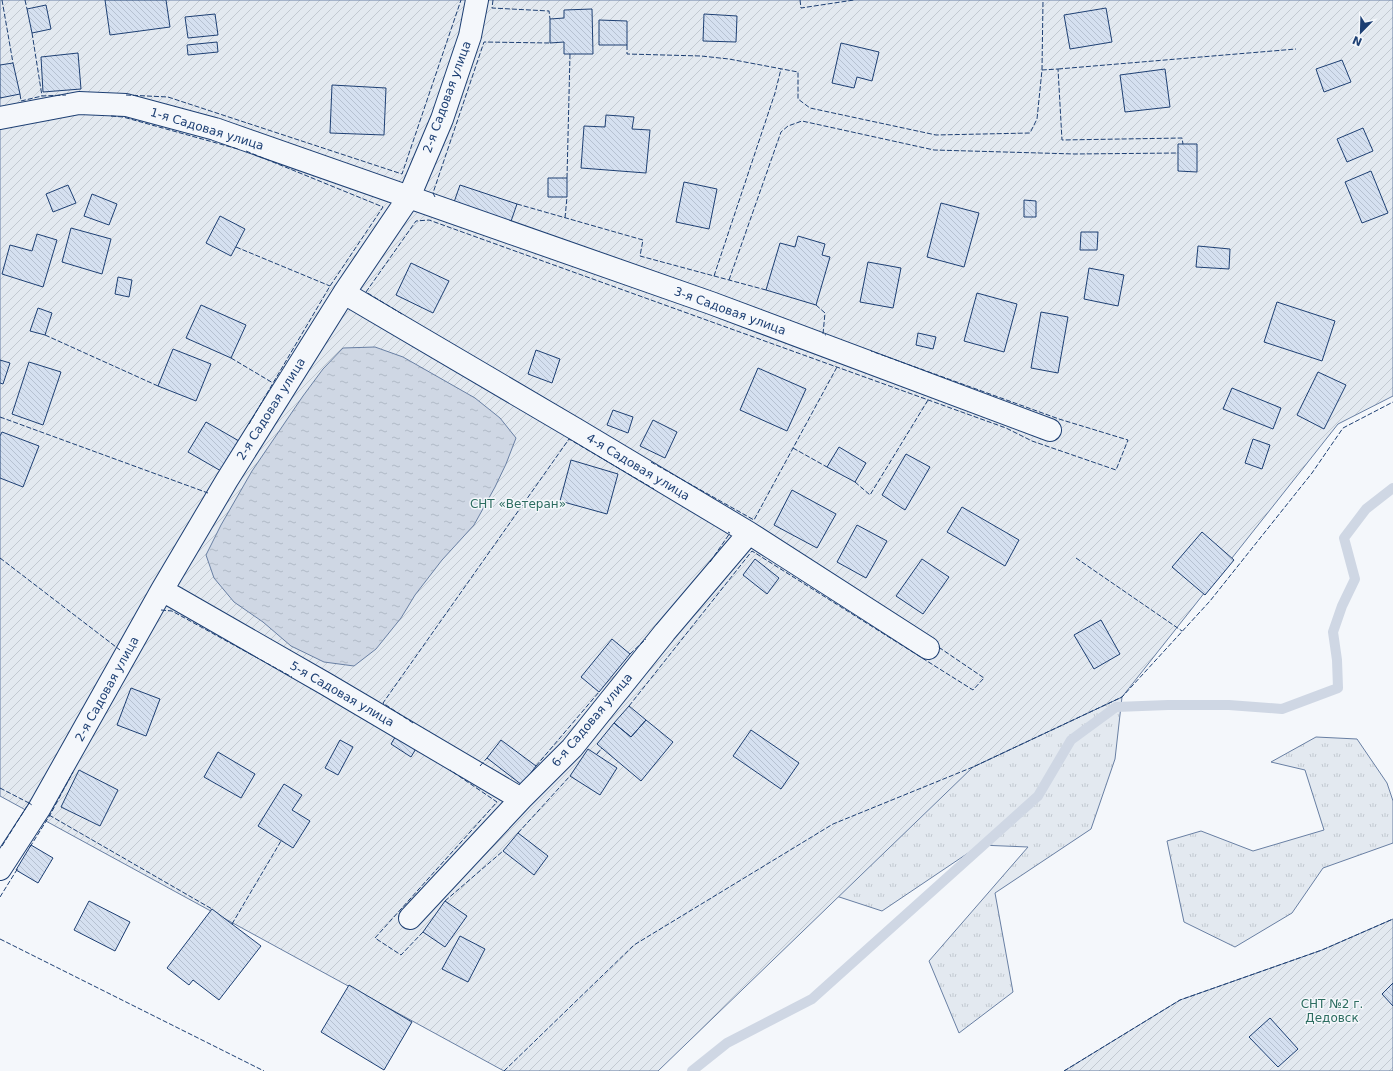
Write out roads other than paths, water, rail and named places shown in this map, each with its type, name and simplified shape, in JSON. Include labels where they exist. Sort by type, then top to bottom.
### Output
[{"type":"street","name":"2-я Садовая улица","points":[[0,868],[39,809],[162,590],[226,480],[344,293],[409,197],[442,119],[470,36],[477,0]]},
{"type":"street","name":"1-я Садовая улица","points":[[0,118],[79,103],[126,105],[215,129],[409,197]]},
{"type":"street","name":"3-я Садовая улица","points":[[409,197],[711,303],[1050,430]]},
{"type":"street","name":"4-я Садовая улица","points":[[344,293],[749,533],[928,648]]},
{"type":"street","name":"6-я Садовая улица","points":[[410,918],[521,799],[572,748],[665,632],[749,533]]},
{"type":"street","name":"5-я Садовая улица","points":[[162,590],[326,684],[521,799]]},
{"type":"water","points":[[375,347],[403,357],[475,398],[500,418],[516,438],[495,487],[474,525],[442,560],[415,595],[401,618],[376,649],[354,666],[324,662],[291,646],[263,622],[234,602],[214,578],[206,555],[221,525],[252,471],[323,369],[343,348]]},
{"type":"waterway","points":[[692,1071],[727,1043],[812,999],[1038,796],[1071,740],[1116,707],[1229,705],[1282,709],[1338,688],[1337,660],[1333,632],[1342,606],[1355,579],[1344,538],[1366,509],[1393,488]]},
{"type":"park label","name":"СНТ «Ветеран»","points":[[518,504]]},
{"type":"park label","name":"СНТ №2 г. Дедовск","points":[[1332,1011]]}]
